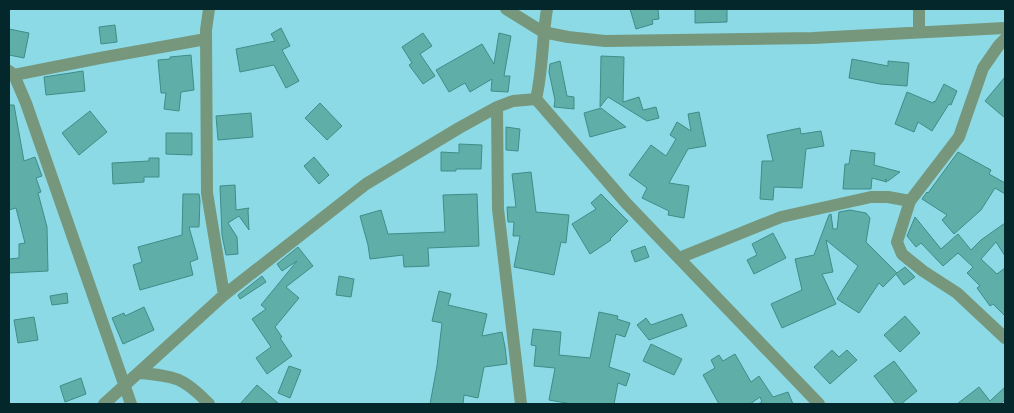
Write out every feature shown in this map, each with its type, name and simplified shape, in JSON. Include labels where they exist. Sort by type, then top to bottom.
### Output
[{"type":"street","points":[[209,9],[206,39],[207,193],[224,295]]},
{"type":"street","points":[[506,9],[543,32],[605,41],[814,38],[1005,28]]},
{"type":"street","points":[[536,99],[541,77],[543,32],[547,9]]},
{"type":"street","points":[[919,9],[919,32]]},
{"type":"street","points":[[131,404],[26,103],[11,73],[206,39]]},
{"type":"street","points":[[1005,39],[983,68],[959,137],[910,201],[897,242],[902,254],[923,271],[958,293],[1005,338]]},
{"type":"street","points":[[104,404],[224,295],[366,184],[497,107],[512,101],[536,99]]},
{"type":"street","points":[[536,99],[626,203],[819,404]]},
{"type":"street","points":[[497,107],[498,209],[522,404]]},
{"type":"street","points":[[679,258],[781,217],[871,197],[888,197],[910,201]]},
{"type":"street","points":[[139,373],[167,376],[180,380],[192,387],[208,404]]},
{"type":"building","points":[[630,9],[658,9],[659,19],[652,20],[653,24],[636,29]]},
{"type":"building","points":[[695,9],[727,9],[727,22],[695,23]]},
{"type":"building","points":[[115,25],[117,42],[101,44],[99,27]]},
{"type":"building","points":[[281,28],[290,46],[282,50],[299,81],[286,88],[274,65],[240,72],[236,49],[275,41],[271,34]]},
{"type":"building","points":[[9,29],[29,33],[24,58],[9,55]]},
{"type":"building","points":[[423,33],[432,46],[420,54],[435,76],[423,84],[409,65],[412,63],[402,47]]},
{"type":"building","points":[[499,33],[511,36],[504,76],[510,76],[508,92],[491,91],[492,79],[470,92],[465,83],[449,92],[436,70],[482,44],[494,64]]},
{"type":"building","points":[[191,55],[194,90],[181,92],[179,111],[164,109],[166,93],[161,93],[158,60]]},
{"type":"building","points":[[601,56],[624,57],[623,102],[639,97],[643,110],[656,107],[659,118],[647,121],[608,97],[600,107]]},
{"type":"building","points":[[852,59],[888,66],[888,61],[909,63],[907,86],[880,84],[849,78]]},
{"type":"building","points":[[560,61],[567,96],[574,97],[574,109],[554,107],[555,100],[549,72],[550,64]]},
{"type":"building","points":[[83,71],[85,91],[46,95],[44,77]]},
{"type":"building","points":[[1005,77],[1005,118],[985,101]]},
{"type":"building","points":[[944,84],[957,91],[951,105],[949,104],[932,131],[918,122],[914,132],[895,124],[907,92],[933,103]]},
{"type":"building","points":[[320,103],[342,126],[327,140],[305,118]]},
{"type":"building","points":[[9,105],[14,105],[24,161],[35,157],[42,176],[36,178],[41,192],[38,193],[47,227],[48,271],[9,273],[9,259],[19,258],[19,244],[25,243],[16,208],[9,210]]},
{"type":"building","points":[[601,108],[626,127],[590,137],[584,113]]},
{"type":"building","points":[[90,111],[107,132],[79,155],[62,133]]},
{"type":"building","points":[[699,112],[706,146],[688,149],[669,183],[689,186],[684,218],[668,215],[669,211],[642,198],[647,188],[629,175],[651,145],[666,156],[676,139],[670,135],[677,122],[691,131],[688,114]]},
{"type":"building","points":[[251,113],[253,137],[218,140],[216,116]]},
{"type":"building","points":[[506,127],[520,129],[518,151],[506,150]]},
{"type":"building","points":[[800,128],[801,134],[821,131],[824,146],[806,149],[802,188],[774,187],[773,200],[760,199],[762,161],[773,161],[767,135]]},
{"type":"building","points":[[166,133],[192,133],[192,155],[166,154]]},
{"type":"building","points":[[459,144],[482,145],[481,169],[441,171],[441,152],[459,153]]},
{"type":"building","points":[[851,150],[875,153],[874,165],[900,172],[888,181],[885,179],[887,182],[872,178],[871,189],[843,189],[845,164],[849,164]]},
{"type":"building","points":[[958,152],[991,170],[989,174],[1005,183],[1005,194],[995,188],[981,210],[954,234],[942,220],[947,215],[922,199]]},
{"type":"building","points":[[314,157],[329,175],[319,184],[304,166]]},
{"type":"building","points":[[149,158],[159,158],[159,177],[144,177],[144,182],[113,184],[112,163],[149,161]]},
{"type":"building","points":[[531,172],[536,212],[569,215],[566,243],[561,242],[554,275],[514,267],[520,236],[513,236],[514,222],[508,222],[507,207],[516,207],[512,174]]},
{"type":"building","points":[[235,185],[236,210],[249,208],[249,230],[239,216],[228,223],[237,237],[238,254],[226,255],[222,235],[220,186]]},
{"type":"building","points":[[183,194],[199,194],[200,200],[199,227],[189,227],[198,259],[190,262],[193,275],[140,290],[133,265],[142,262],[138,247],[182,235]]},
{"type":"building","points":[[477,194],[479,246],[428,248],[429,266],[404,267],[403,255],[370,259],[360,216],[381,210],[388,234],[445,232],[443,195]]},
{"type":"building","points":[[601,194],[628,221],[611,240],[590,254],[572,224],[596,209],[591,203]]},
{"type":"building","points":[[850,210],[866,213],[870,218],[866,242],[897,273],[905,267],[915,277],[904,285],[896,274],[883,287],[879,283],[859,313],[837,299],[858,266],[826,240],[833,272],[822,274],[836,304],[782,328],[771,304],[802,290],[795,259],[814,255],[829,215],[831,214],[833,229],[837,229],[839,212]]},
{"type":"building","points":[[915,217],[941,249],[958,234],[971,250],[981,240],[1005,223],[1005,256],[996,242],[981,259],[997,274],[1005,268],[1005,316],[993,304],[990,306],[977,288],[980,286],[967,273],[973,267],[958,253],[943,266],[921,243],[916,247],[907,236]]},
{"type":"building","points":[[773,233],[786,258],[754,274],[747,260],[757,255],[752,244]]},
{"type":"building","points":[[645,246],[649,257],[635,262],[631,251]]},
{"type":"building","points":[[298,247],[313,266],[286,287],[299,298],[275,327],[292,356],[267,374],[256,358],[271,347],[252,319],[266,309],[261,305],[297,261],[282,271],[277,264]]},
{"type":"building","points":[[262,276],[266,282],[240,299],[238,295]]},
{"type":"building","points":[[339,276],[354,279],[351,297],[336,295]]},
{"type":"building","points":[[439,291],[451,294],[448,305],[487,314],[482,336],[502,332],[507,364],[484,367],[478,398],[464,395],[463,404],[430,404],[442,323],[432,321]]},
{"type":"building","points":[[67,293],[68,303],[52,305],[50,296]]},
{"type":"building","points":[[144,307],[154,330],[123,344],[112,318],[124,313],[125,316]]},
{"type":"building","points":[[599,312],[618,316],[617,319],[630,323],[625,337],[616,334],[609,367],[630,374],[626,386],[618,383],[614,404],[572,404],[549,400],[555,368],[534,366],[536,346],[531,345],[533,329],[561,332],[559,355],[590,358]]},
{"type":"building","points":[[682,314],[687,326],[649,340],[637,325],[646,318],[651,325]]},
{"type":"building","points":[[905,316],[920,333],[900,352],[884,335]]},
{"type":"building","points":[[34,317],[38,340],[18,343],[14,320]]},
{"type":"building","points":[[651,344],[682,359],[674,375],[643,361]]},
{"type":"building","points":[[832,350],[839,357],[847,350],[857,360],[830,384],[814,367]]},
{"type":"building","points":[[735,354],[751,382],[759,376],[773,397],[788,392],[793,404],[758,404],[762,402],[760,397],[750,404],[719,404],[703,375],[715,368],[711,360],[719,355],[723,361]]},
{"type":"building","points":[[894,361],[917,391],[901,404],[896,404],[874,376]]},
{"type":"building","points":[[289,366],[301,370],[290,398],[278,393]]},
{"type":"building","points":[[81,378],[86,394],[65,402],[60,386]]},
{"type":"building","points":[[257,385],[279,404],[240,404]]},
{"type":"building","points":[[979,387],[990,401],[1005,387],[1005,400],[1000,404],[957,404]]}]
